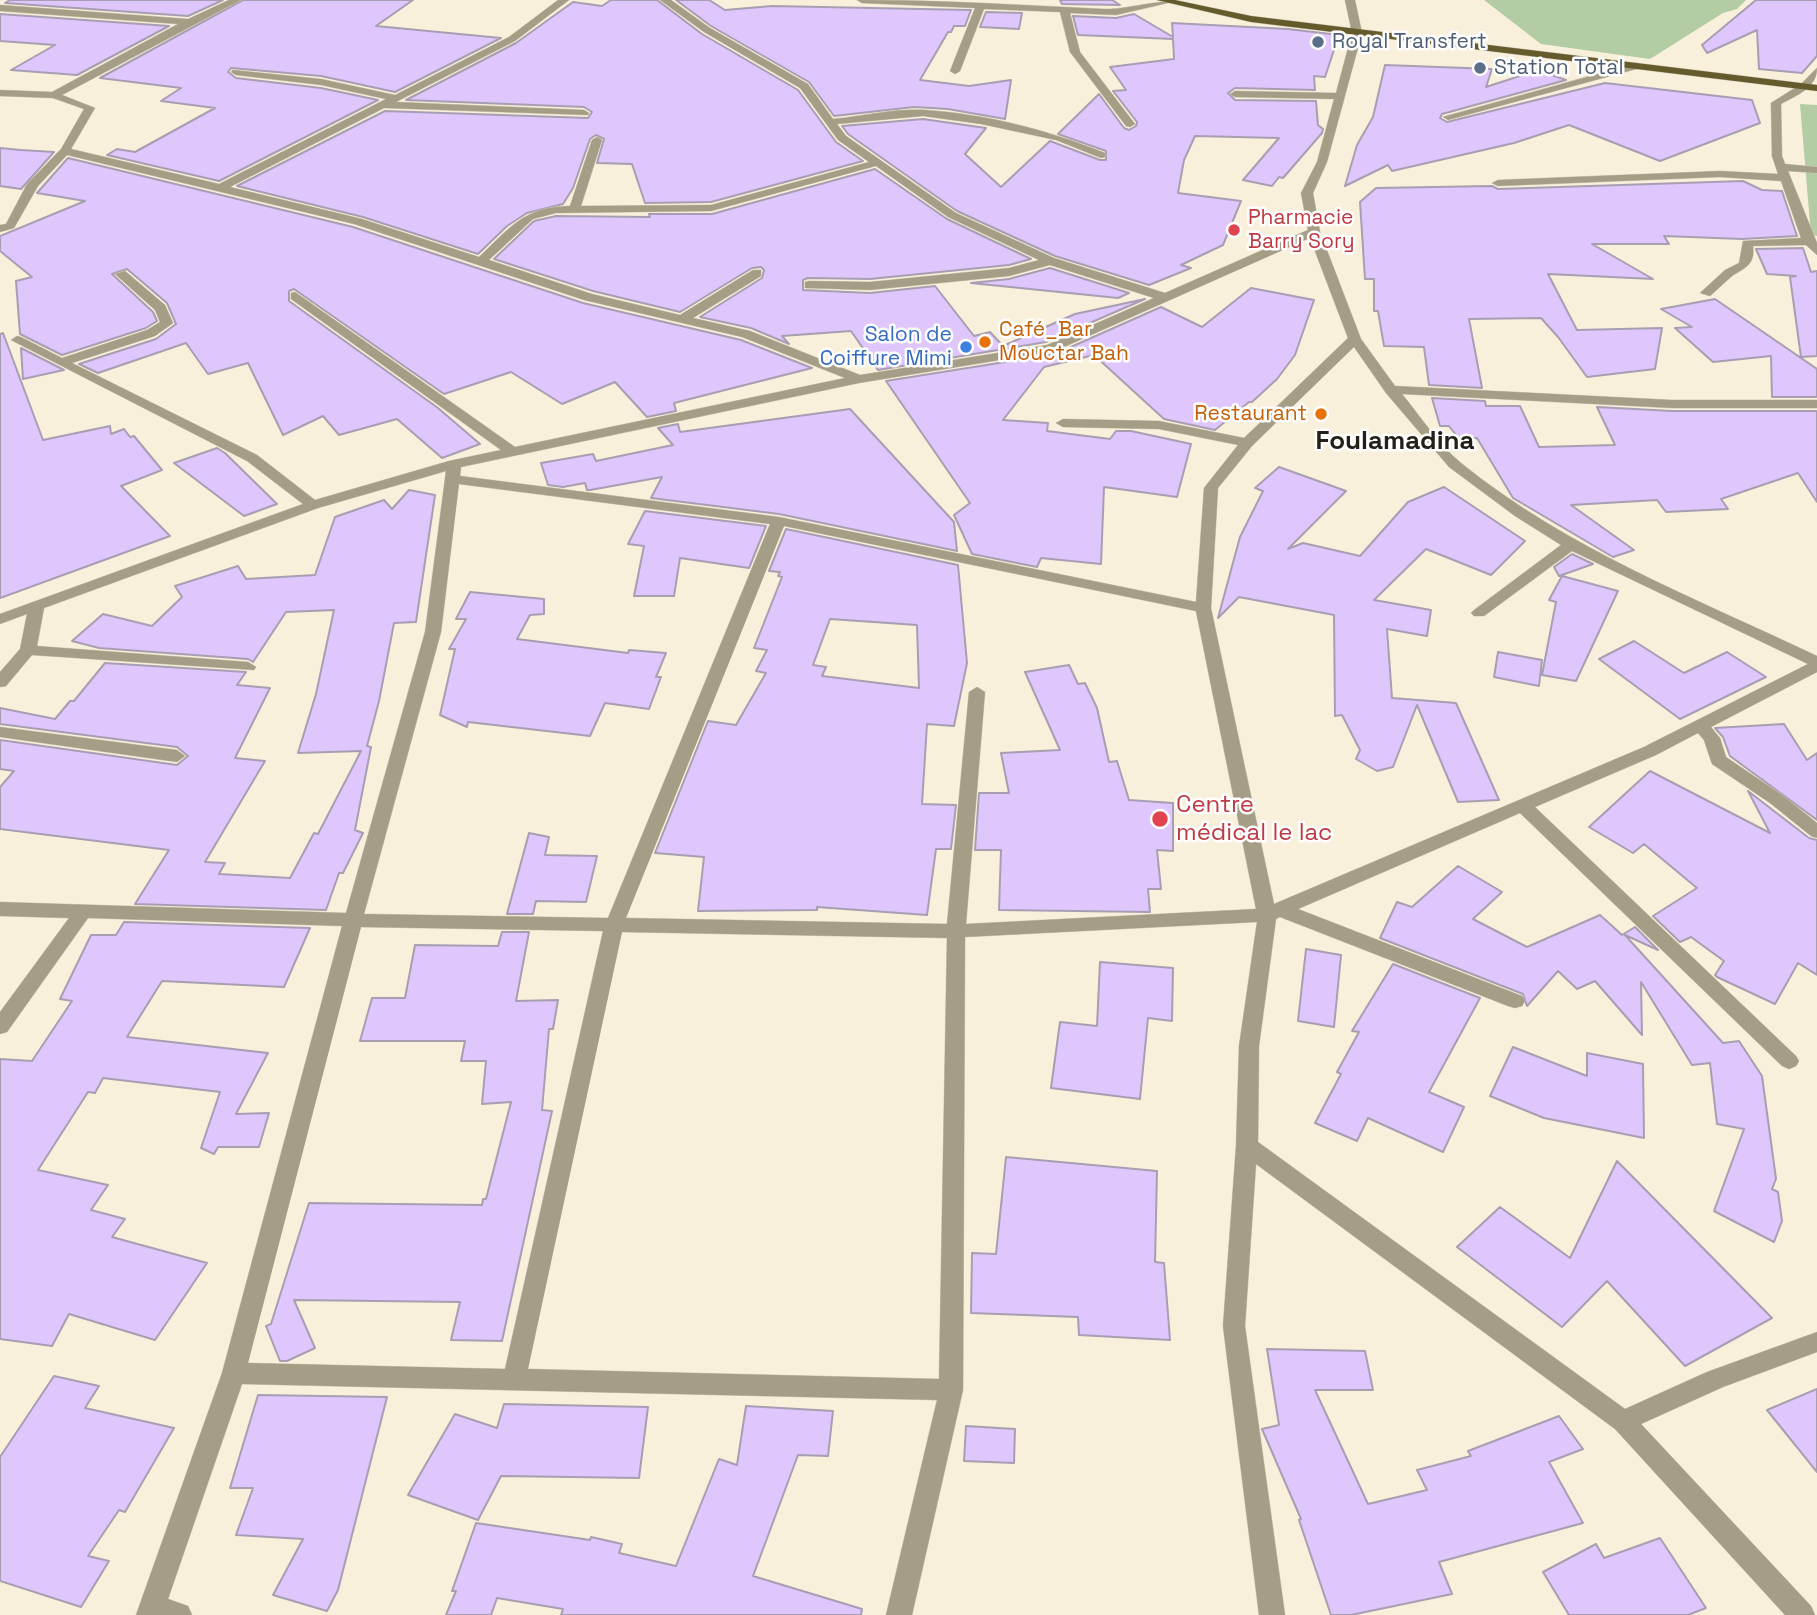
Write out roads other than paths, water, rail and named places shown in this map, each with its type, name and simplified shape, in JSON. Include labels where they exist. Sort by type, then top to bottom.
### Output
[{"type":"main road","points":[[1165,1],[1251,19],[1811,87]]},
{"type":"street","points":[[43,10],[57,0]]},
{"type":"street","points":[[54,95],[189,22],[236,0]]},
{"type":"street","points":[[220,188],[512,39],[564,0]]},
{"type":"street","points":[[664,0],[707,30],[804,86],[842,138],[952,215],[1050,261],[1165,297]]},
{"type":"street","points":[[862,0],[1116,12],[1165,1]]},
{"type":"street","points":[[1350,0],[1357,33],[1322,162],[1307,193],[1314,232],[1355,339],[1391,390],[1454,464],[1520,513],[1571,544],[1817,664]]},
{"type":"street","points":[[955,71],[981,5]]},
{"type":"street","points":[[0,8],[189,22]]},
{"type":"street","points":[[1064,9],[1075,52],[1130,124]]},
{"type":"street","points":[[1448,117],[1637,66]]},
{"type":"street","points":[[1706,293],[1728,273],[1744,265],[1747,243],[1812,242],[1777,156],[1776,103],[1811,87],[1817,71]]},
{"type":"street","points":[[236,72],[321,82],[396,98]]},
{"type":"street","points":[[0,93],[54,95],[90,108],[65,151],[33,184],[10,226],[0,229]]},
{"type":"street","points":[[1235,93],[1340,96]]},
{"type":"street","points":[[382,105],[584,113]]},
{"type":"street","points":[[831,122],[923,113],[1059,138],[1101,155]]},
{"type":"street","points":[[575,210],[597,140]]},
{"type":"street","points":[[65,151],[358,221],[588,297],[746,334],[859,379]]},
{"type":"street","points":[[480,262],[529,217],[575,210],[711,208],[876,163]]},
{"type":"street","points":[[1498,183],[1817,170]]},
{"type":"street","points":[[0,619],[313,505],[454,472],[514,453],[859,379],[1050,348],[1314,232]]},
{"type":"street","points":[[809,285],[902,284],[949,276],[1009,272],[1050,261]]},
{"type":"street","points":[[682,319],[757,273]]},
{"type":"street","points":[[61,362],[151,334],[167,323],[161,309],[121,274]]},
{"type":"street","points":[[295,296],[514,453]]},
{"type":"street","points":[[1272,1615],[1234,1326],[1247,1146],[1249,1046],[1273,912],[1203,608],[1211,488],[1247,443],[1355,339]]},
{"type":"street","points":[[17,340],[252,458],[313,505]]},
{"type":"street","points":[[1391,390],[1672,404],[1817,404]]},
{"type":"street","points":[[1063,423],[1159,425],[1247,443]]},
{"type":"street","points":[[454,472],[779,521],[1203,608]]},
{"type":"street","points":[[161,1612],[234,1373],[353,920],[433,632],[454,472]]},
{"type":"street","points":[[514,1380],[614,925],[779,521]]},
{"type":"street","points":[[1479,613],[1571,544]]},
{"type":"street","points":[[0,682],[28,650],[37,605]]},
{"type":"street","points":[[28,650],[248,667]]},
{"type":"street","points":[[0,909],[353,920],[956,931],[1273,912],[1701,727],[1817,664]]},
{"type":"street","points":[[899,1615],[951,1390],[956,931],[977,692]]},
{"type":"street","points":[[1701,727],[1712,738],[1718,760],[1817,832]]},
{"type":"street","points":[[0,732],[177,756]]},
{"type":"street","points":[[1522,806],[1789,1061]]},
{"type":"street","points":[[0,1027],[83,912]]},
{"type":"street","points":[[1273,912],[1515,1001]]},
{"type":"street","points":[[1247,1146],[1623,1421],[1802,1615]]},
{"type":"street","points":[[1623,1421],[1715,1379],[1817,1342]]},
{"type":"street","points":[[234,1373],[951,1390]]},
{"type":"place","name":"Royal Transfert","points":[[1318,42]]},
{"type":"place","name":"Station Total","points":[[1480,68]]},
{"type":"place","name":"Pharmacie Barry Sory","points":[[1234,230]]},
{"type":"place","name":"Café_Bar Mouctar Bah","points":[[985,342]]},
{"type":"place","name":"Salon de Coiffure Mimi","points":[[966,347]]},
{"type":"place","name":"Restaurant","points":[[1321,414]]},
{"type":"place","name":"Centre médical le lac","points":[[1160,819]]},
{"type":"district","name":"Foulamadina","points":[[1395,442]]}]
